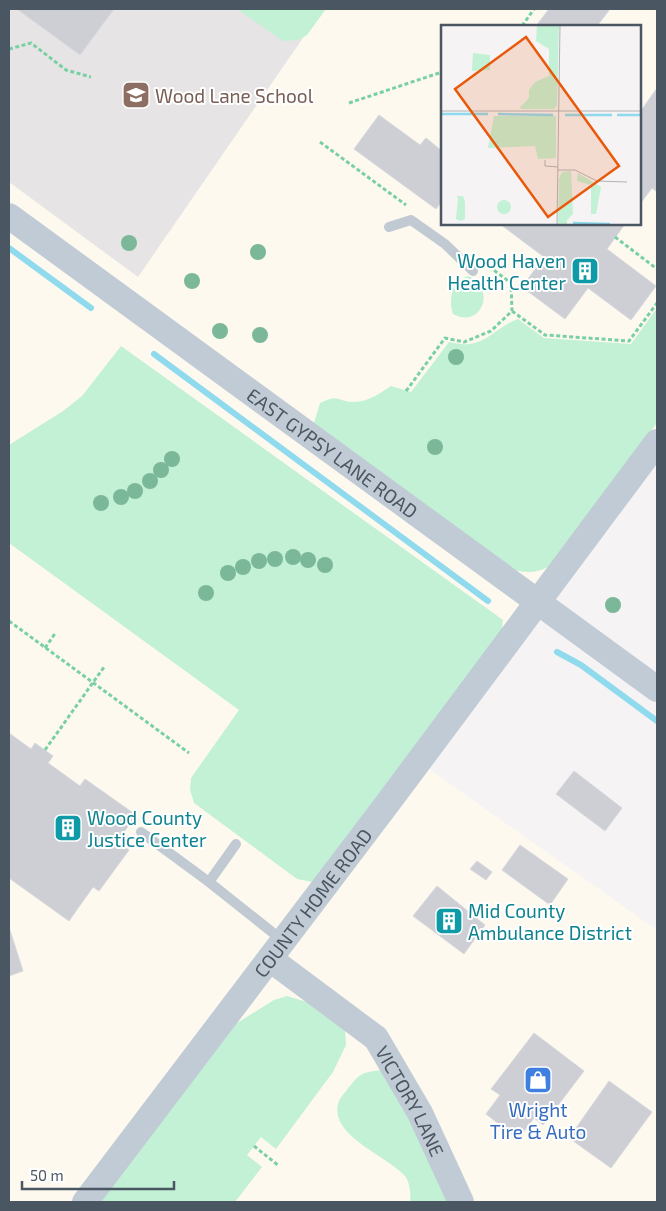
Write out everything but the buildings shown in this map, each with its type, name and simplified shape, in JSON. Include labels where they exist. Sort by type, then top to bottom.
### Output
[{"type":"street","name":"EAST GYPSY LANE ROAD","points":[[9,216],[657,689]]},
{"type":"street","name":"COUNTY HOME ROAD","points":[[86,1202],[387,804],[657,442]]},
{"type":"street","name":"VICTORY LANE","points":[[276,950],[376,1038],[404,1082],[461,1202]]},
{"type":"lane","points":[[389,227],[411,220],[444,244],[473,271]]},
{"type":"lane","points":[[142,832],[209,882],[276,950]]},
{"type":"lane","points":[[209,882],[236,844]]},
{"type":"path","points":[[523,25],[534,9]]},
{"type":"path","points":[[9,49],[31,43],[66,70],[91,77]]},
{"type":"path","points":[[349,103],[441,72]]},
{"type":"path","points":[[320,142],[408,207]]},
{"type":"path","points":[[615,237],[657,269]]},
{"type":"path","points":[[406,391],[445,338],[464,342],[491,331],[512,311],[511,283],[479,260]]},
{"type":"path","points":[[512,311],[545,335],[630,341],[657,303]]},
{"type":"path","points":[[9,621],[189,753]]},
{"type":"path","points":[[45,648],[56,632]]},
{"type":"path","points":[[45,750],[104,667]]},
{"type":"path","points":[[254,1146],[279,1166]]},
{"type":"shaded area","points":[[9,9],[657,9],[657,442],[419,762],[657,930],[657,1202],[9,1202]]},
{"type":"shaded area","name":"Wood Lane School","points":[[9,9],[323,9],[138,277],[9,182]]},
{"type":"green space","points":[[237,9],[326,9],[307,35],[298,40],[283,41]]},
{"type":"green space","points":[[468,276],[477,281],[484,297],[478,312],[472,316],[463,317],[453,314],[451,297],[458,282]]},
{"type":"green space","points":[[657,308],[657,423],[548,567],[540,570],[528,572],[514,570],[314,423],[320,403],[327,400],[335,398],[348,402],[359,402],[374,397],[391,386],[411,392],[449,342],[476,343],[518,319],[544,338],[631,344]]},
{"type":"green space","points":[[121,346],[503,620],[501,634],[312,882],[297,879],[194,803],[190,790],[191,778],[239,710],[9,543],[9,445],[63,411],[82,396]]},
{"type":"green space","points":[[287,996],[310,1003],[345,1026],[346,1045],[333,1072],[276,1149],[261,1137],[247,1155],[262,1167],[235,1202],[99,1202],[237,1023],[274,1000]]},
{"type":"green space","points":[[384,1070],[451,1202],[410,1202],[410,1189],[405,1176],[397,1168],[351,1136],[343,1126],[338,1115],[339,1100],[362,1074]]},
{"type":"waterway","points":[[9,248],[91,308]]},
{"type":"waterway","points":[[154,354],[488,601]]},
{"type":"waterway","points":[[557,652],[581,665],[657,721]]},
{"type":"place","name":"Wood Lane School","points":[[136,95]]},
{"type":"place","name":"Wood Haven Health Center","points":[[585,271]]},
{"type":"place","name":"Wood County Justice Center","points":[[68,828]]},
{"type":"place","name":"Mid County Ambulance District","points":[[449,921]]},
{"type":"place","name":"Wright Tire & Auto","points":[[538,1080]]}]
